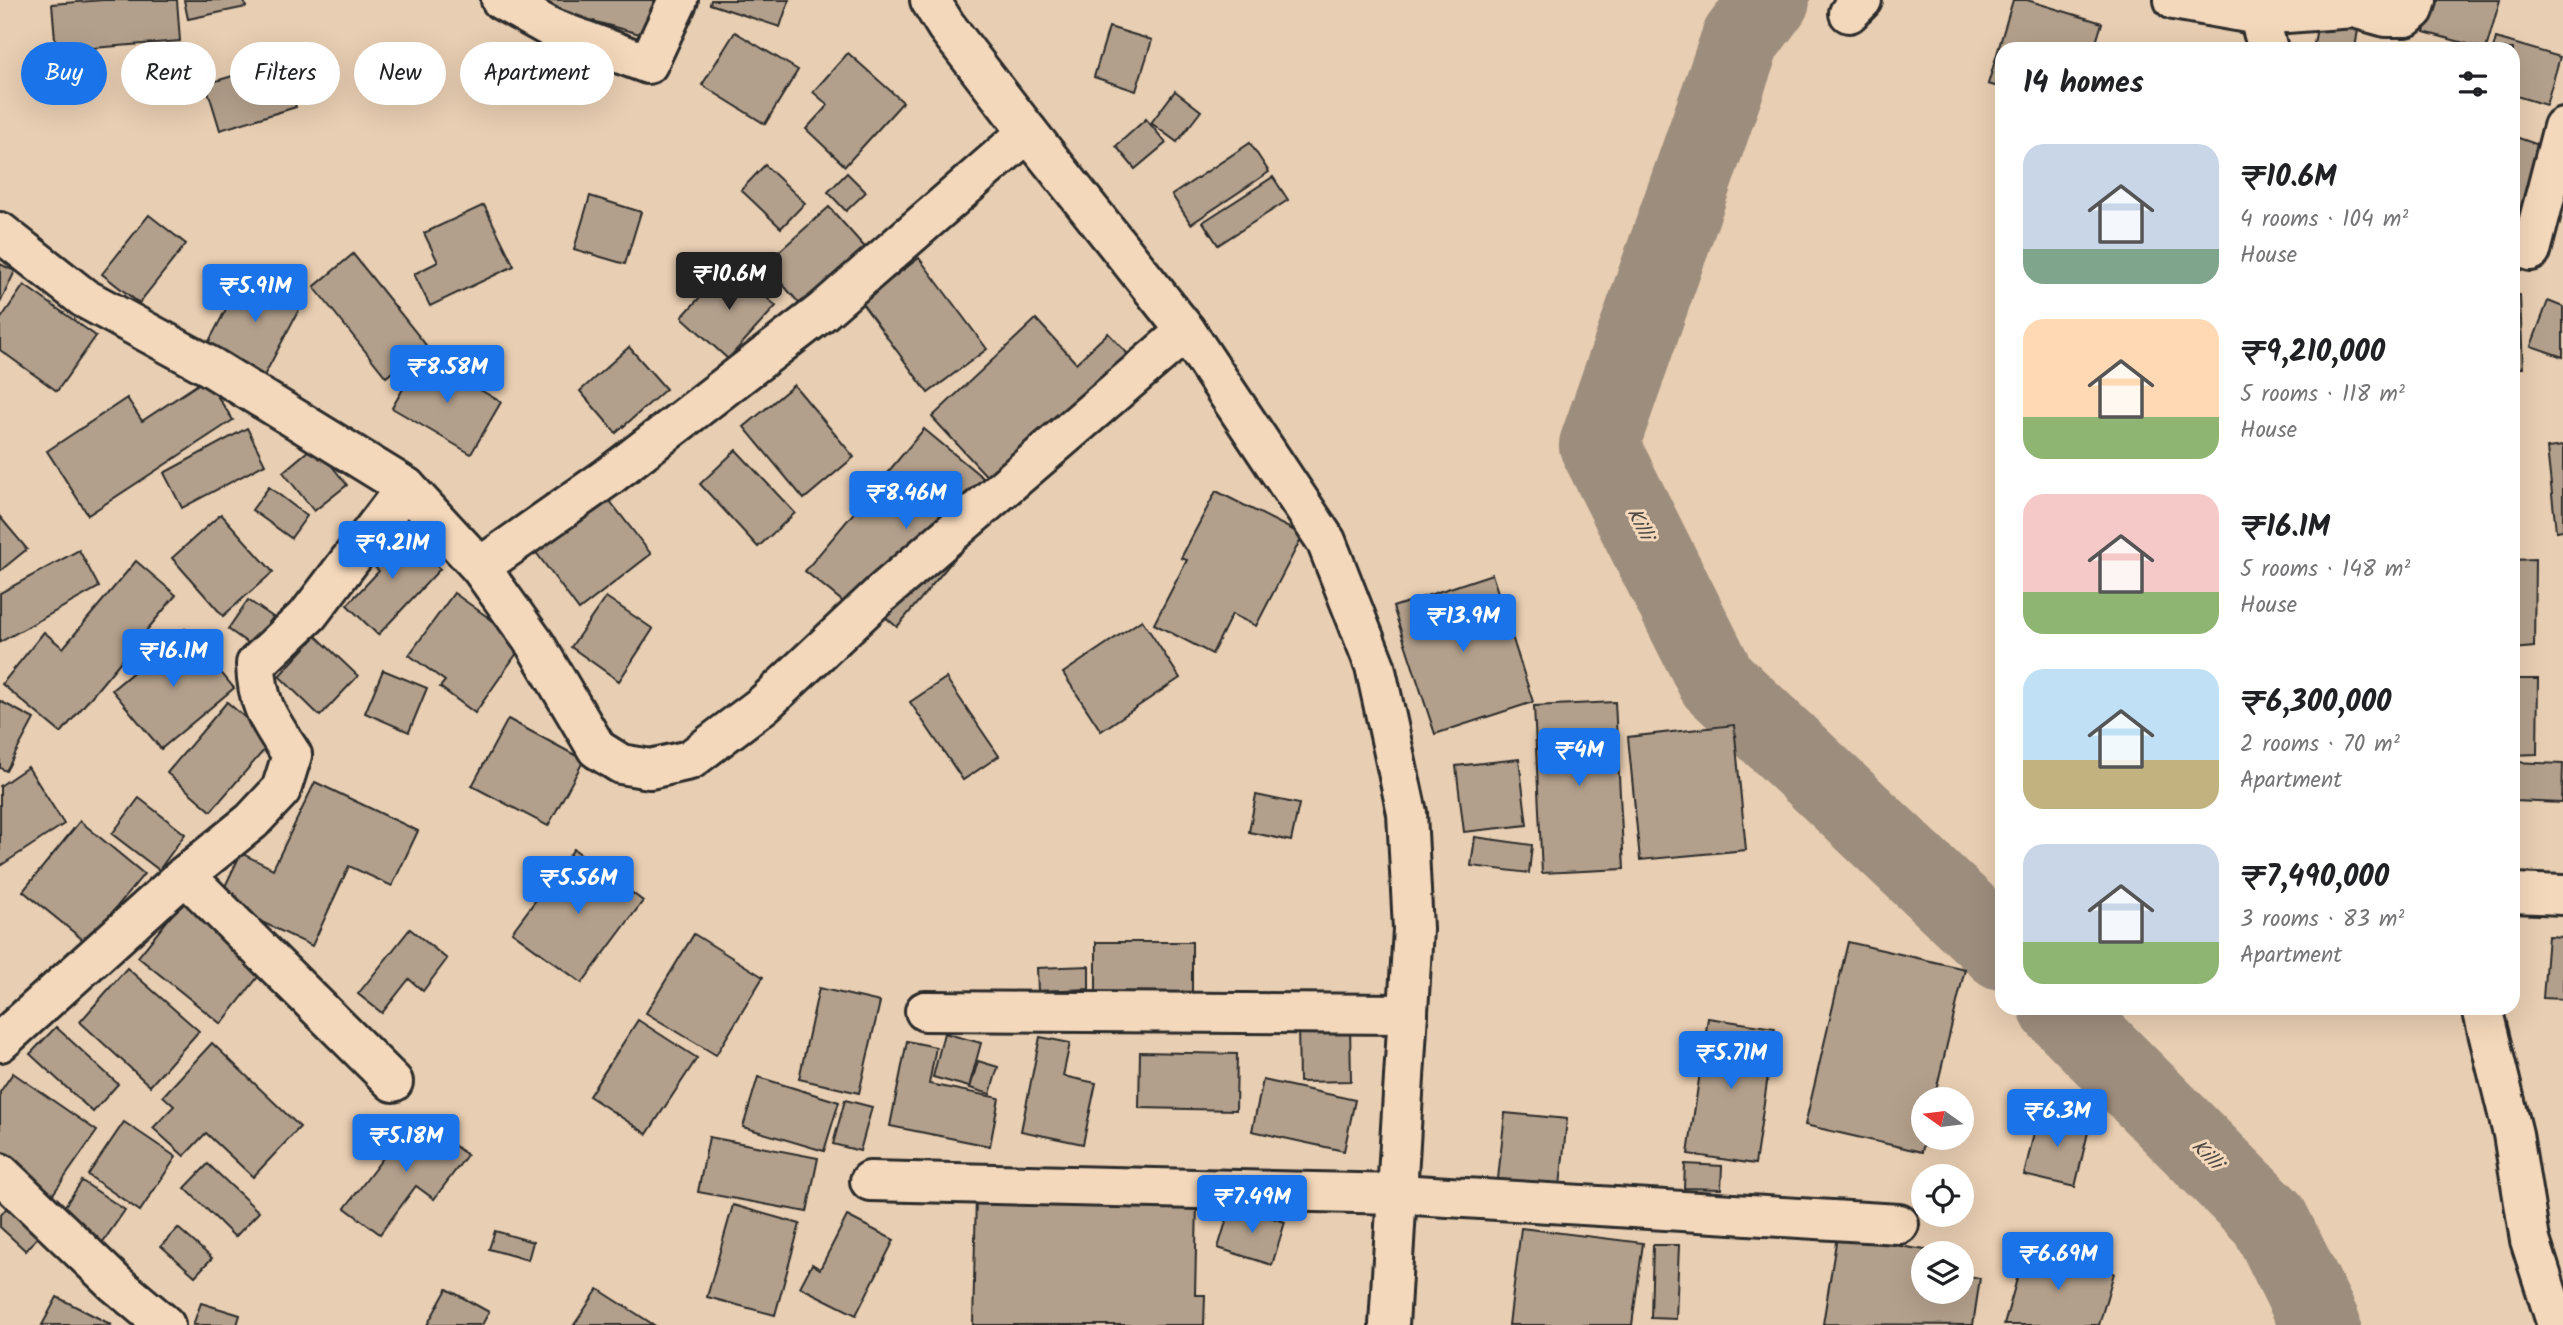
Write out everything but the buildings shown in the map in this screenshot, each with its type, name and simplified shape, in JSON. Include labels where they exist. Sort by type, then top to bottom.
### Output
[{"type":"street","points":[[501,0],[551,29],[648,64],[678,0]]},
{"type":"street","points":[[930,0],[946,26],[1186,331],[1326,541],[1375,666],[1407,813],[1413,929],[1389,1325]]},
{"type":"street","points":[[2174,0],[2261,21],[2354,8],[2386,17],[2406,17],[2414,10],[2417,0]]},
{"type":"street","points":[[2536,254],[2563,127]]},
{"type":"street","points":[[480,567],[608,477],[822,312],[1028,132]]},
{"type":"street","points":[[0,232],[84,298],[211,367],[406,487],[480,567],[535,644],[597,749],[621,764],[650,768],[690,760],[764,704],[882,593],[1186,331]]},
{"type":"street","points":[[0,1042],[185,875],[252,821],[281,790],[290,769],[292,755],[264,711],[257,687],[256,664],[309,614],[406,487]]},
{"type":"street","points":[[185,875],[393,1082]]},
{"type":"street","points":[[2520,893],[2563,895]]},
{"type":"street","points":[[925,1012],[1408,1014]]},
{"type":"street","points":[[2484,1015],[2513,1134],[2530,1240],[2557,1325]]},
{"type":"street","points":[[0,1172],[116,1284],[165,1325]]},
{"type":"street","points":[[870,1181],[1398,1194],[1899,1224]]},
{"type":"waterway","name":"Killi","points":[[1770,0],[1741,39],[1599,445],[1717,681],[1995,943]]},
{"type":"waterway","name":"Killi","points":[[2066,1015],[2269,1219],[2321,1325]]}]
